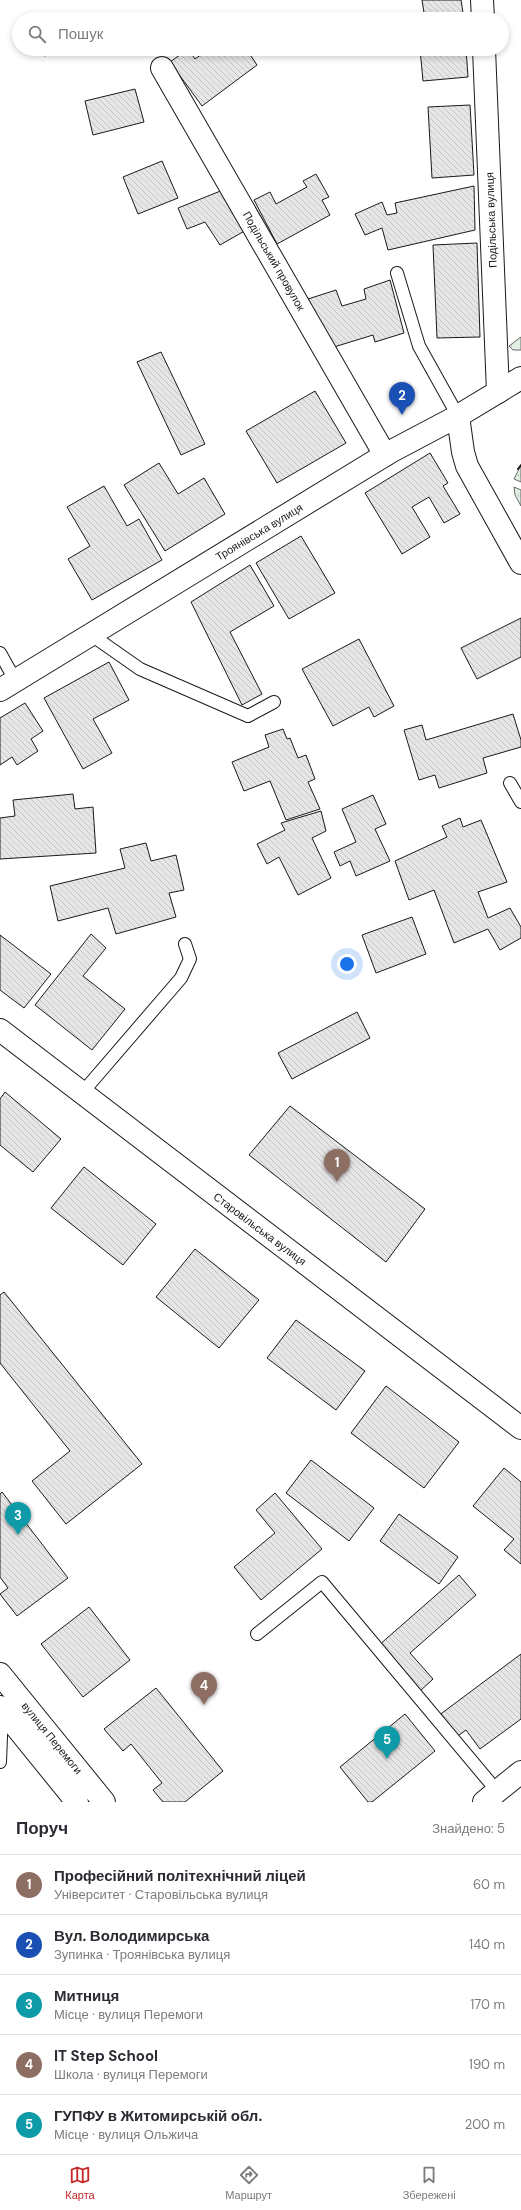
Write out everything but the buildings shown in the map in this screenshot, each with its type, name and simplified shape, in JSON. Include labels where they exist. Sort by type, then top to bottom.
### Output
[{"type":"street","points":[[482,0],[483,12]]},
{"type":"street","name":"Подільська вулиця","points":[[484,56],[498,392]]},
{"type":"street","name":"Подільський провулок","points":[[162,68],[385,455]]},
{"type":"street","name":"Троянівська вулиця","points":[[8,685],[385,455],[458,416],[521,378]]},
{"type":"street","points":[[458,416],[463,452],[467,466],[521,564]]},
{"type":"street","name":"Старовільська вулиця","points":[[0,1030],[521,1428]]},
{"type":"street","name":"вулиця Перемоги","points":[[0,1674],[104,1802]]},
{"type":"street","name":"вулиця Перемоги","points":[[1,1709],[77,1802]]},
{"type":"street","points":[[491,1797],[521,1772]]},
{"type":"lane","points":[[397,274],[419,346],[458,416]]},
{"type":"lane","points":[[90,634],[140,669],[248,716],[274,702]]},
{"type":"lane","points":[[0,653],[8,685]]},
{"type":"lane","points":[[510,783],[521,802]]},
{"type":"lane","points":[[82,1093],[181,978],[190,959],[185,944]]},
{"type":"lane","points":[[257,1634],[322,1582],[491,1797]]},
{"type":"lane","points":[[0,1762],[1,1709]]},
{"type":"green space","points":[[521,337],[521,350],[513,350],[509,346]]},
{"type":"green space","points":[[521,465],[521,482],[514,479]]},
{"type":"green space","points":[[514,487],[521,490],[521,506],[515,495]]},
{"type":"wall","points":[[518,469],[521,465]]},
{"type":"place","name":"Вул. Володимирська","points":[[402,415]]},
{"type":"place","name":"Професійний політехнічний ліцей","points":[[337,1182]]},
{"type":"place","name":"Митниця","points":[[18,1535]]},
{"type":"place","name":"IT Step School","points":[[204,1705]]},
{"type":"place","name":"ГУПФУ в Житомирській обл.","points":[[387,1759]]}]
